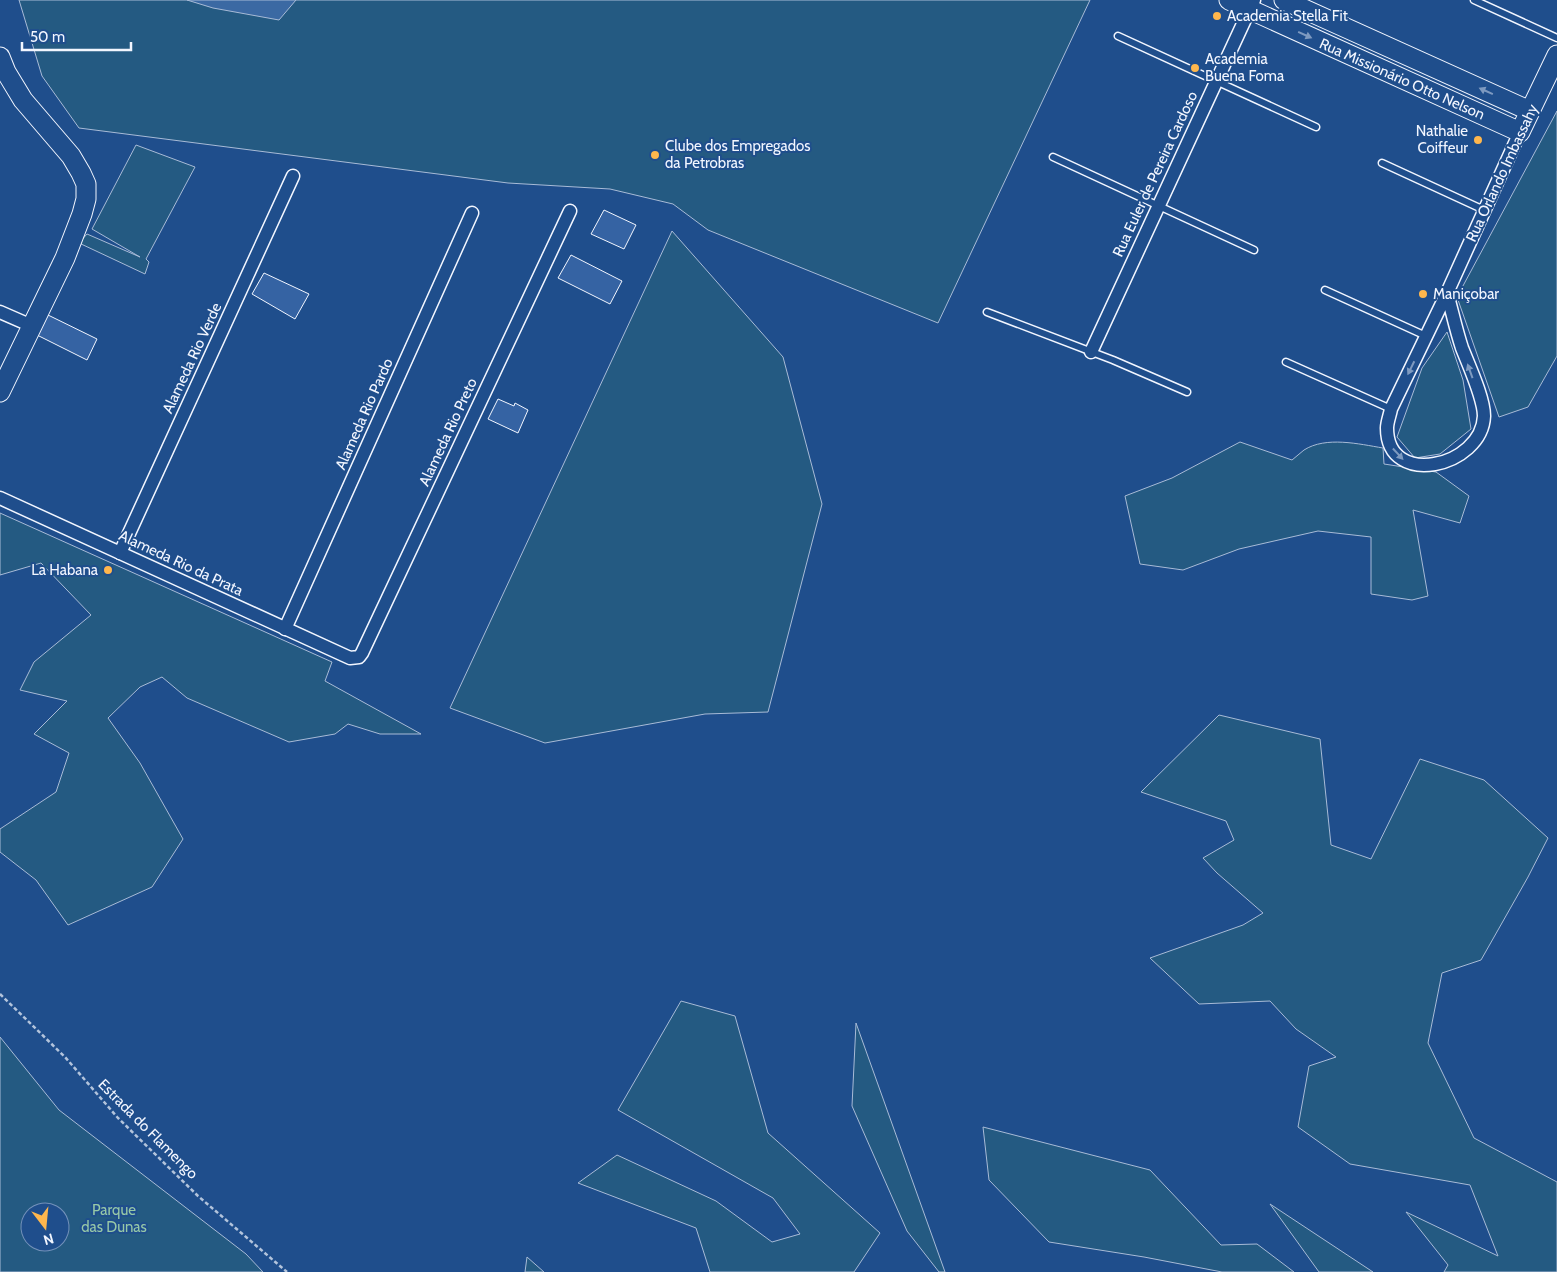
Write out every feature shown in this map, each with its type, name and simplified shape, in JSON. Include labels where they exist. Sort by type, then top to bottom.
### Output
[{"type":"street","name":"Rua Missionário Otto Nelson","points":[[1229,0],[1252,5],[1520,132]]},
{"type":"street","name":"Rua Missionário Otto Nelson","points":[[1284,0],[1530,111]]},
{"type":"street","name":"Rua Euler de Pereira Cardoso","points":[[1091,352],[1252,5]]},
{"type":"street","name":"Rua Orlando Imbassahy","points":[[1447,293],[1461,345],[1482,403],[1484,414],[1483,427],[1476,439],[1463,452],[1447,461],[1430,466],[1416,465],[1403,460],[1392,449],[1388,438],[1387,426],[1391,409],[1427,337],[1484,210],[1557,55]]},
{"type":"street","points":[[0,57],[6,72],[23,100],[71,156],[86,184],[86,199],[82,214],[64,258],[0,392]]},
{"type":"street","name":"Alameda Rio Verde","points":[[120,553],[293,176]]},
{"type":"street","name":"Alameda Rio Preto","points":[[350,658],[359,657],[362,653],[570,211]]},
{"type":"street","name":"Alameda Rio Pardo","points":[[285,629],[472,213]]},
{"type":"street","points":[[0,312],[32,326]]},
{"type":"street","name":"Alameda Rio da Prata","points":[[0,498],[350,658]]},
{"type":"lane","points":[[1474,0],[1557,38]]},
{"type":"lane","points":[[1118,36],[1316,127]]},
{"type":"lane","points":[[1053,157],[1254,250]]},
{"type":"lane","points":[[1382,163],[1484,210]]},
{"type":"lane","points":[[1325,290],[1427,337]]},
{"type":"lane","points":[[987,312],[1187,392]]},
{"type":"lane","points":[[1286,362],[1391,409]]},
{"type":"path","name":"Estrada do Flamengo","points":[[0,994],[65,1057],[118,1118],[198,1196],[287,1272]]},
{"type":"green space","name":"Clube dos Empregados da Petrobras","points":[[19,0],[1090,0],[938,323],[708,230],[673,204],[610,189],[508,183],[79,128],[42,76]]},
{"type":"green space","points":[[1557,111],[1557,356],[1528,407],[1499,417],[1457,297]]},
{"type":"green space","points":[[136,145],[195,167],[146,259],[149,262],[145,274],[79,243],[87,234],[140,257],[92,229]]},
{"type":"green space","points":[[672,231],[783,357],[822,504],[768,712],[705,714],[545,743],[450,708]]},
{"type":"green space","points":[[1447,332],[1463,380],[1471,429],[1440,454],[1415,458],[1397,437],[1422,368]]},
{"type":"green space","points":[[1240,442],[1292,460],[1304,450],[1322,443],[1343,442],[1383,448],[1384,464],[1436,472],[1469,496],[1460,523],[1413,510],[1428,596],[1412,600],[1371,594],[1371,537],[1318,531],[1239,549],[1183,570],[1140,564],[1125,496],[1172,478]]},
{"type":"green space","points":[[0,513],[332,662],[325,681],[421,734],[380,734],[348,724],[335,734],[289,742],[187,698],[162,677],[140,687],[108,718],[140,763],[183,839],[152,887],[68,925],[36,880],[0,852],[0,829],[56,792],[69,753],[34,734],[67,701],[20,690],[34,662],[91,615],[41,563],[0,575]]},
{"type":"green space","points":[[1219,715],[1320,739],[1331,845],[1371,859],[1420,759],[1484,780],[1548,838],[1481,960],[1442,973],[1428,1043],[1474,1138],[1557,1182],[1557,1272],[1444,1272],[1448,1265],[1406,1212],[1498,1256],[1470,1185],[1350,1164],[1298,1127],[1309,1066],[1336,1057],[1296,1029],[1270,1001],[1199,1004],[1150,958],[1243,925],[1263,913],[1217,873],[1203,858],[1234,840],[1226,821],[1141,792]]},
{"type":"green space","points":[[681,1001],[735,1016],[768,1133],[880,1233],[854,1272],[710,1272],[696,1228],[578,1183],[617,1155],[716,1201],[772,1242],[800,1234],[773,1198],[618,1110]]},
{"type":"green space","points":[[856,1023],[945,1272],[939,1272],[907,1231],[852,1106]]},
{"type":"green space","name":"Parque das Dunas","points":[[0,1037],[59,1110],[246,1254],[263,1272],[0,1272]]},
{"type":"green space","points":[[983,1127],[1150,1170],[1221,1245],[1257,1244],[1294,1272],[1222,1272],[1049,1242],[989,1180]]},
{"type":"green space","points":[[1270,1204],[1373,1272],[1319,1272]]},
{"type":"green space","points":[[527,1257],[544,1272],[525,1272]]},
{"type":"shaded area","points":[[187,0],[296,0],[279,20],[213,8]]},
{"type":"building","points":[[604,210],[636,225],[624,249],[591,234]]},
{"type":"building","points":[[571,255],[622,281],[610,304],[558,278]]},
{"type":"building","points":[[264,273],[309,294],[295,319],[252,294]]},
{"type":"building","points":[[48,315],[97,339],[87,360],[37,335]]},
{"type":"building","points":[[498,399],[514,406],[515,403],[528,410],[518,433],[488,419]]},
{"type":"place","name":"Academia Stella Fit","points":[[1217,16]]},
{"type":"place","name":"Academia Buena Foma","points":[[1195,68]]},
{"type":"place","name":"Nathalie Coiffeur","points":[[1478,140]]},
{"type":"place","name":"Clube dos Empregados da Petrobras","points":[[655,155]]},
{"type":"place","name":"Maniçobar","points":[[1423,294]]},
{"type":"place","name":"La Habana","points":[[108,570]]}]
